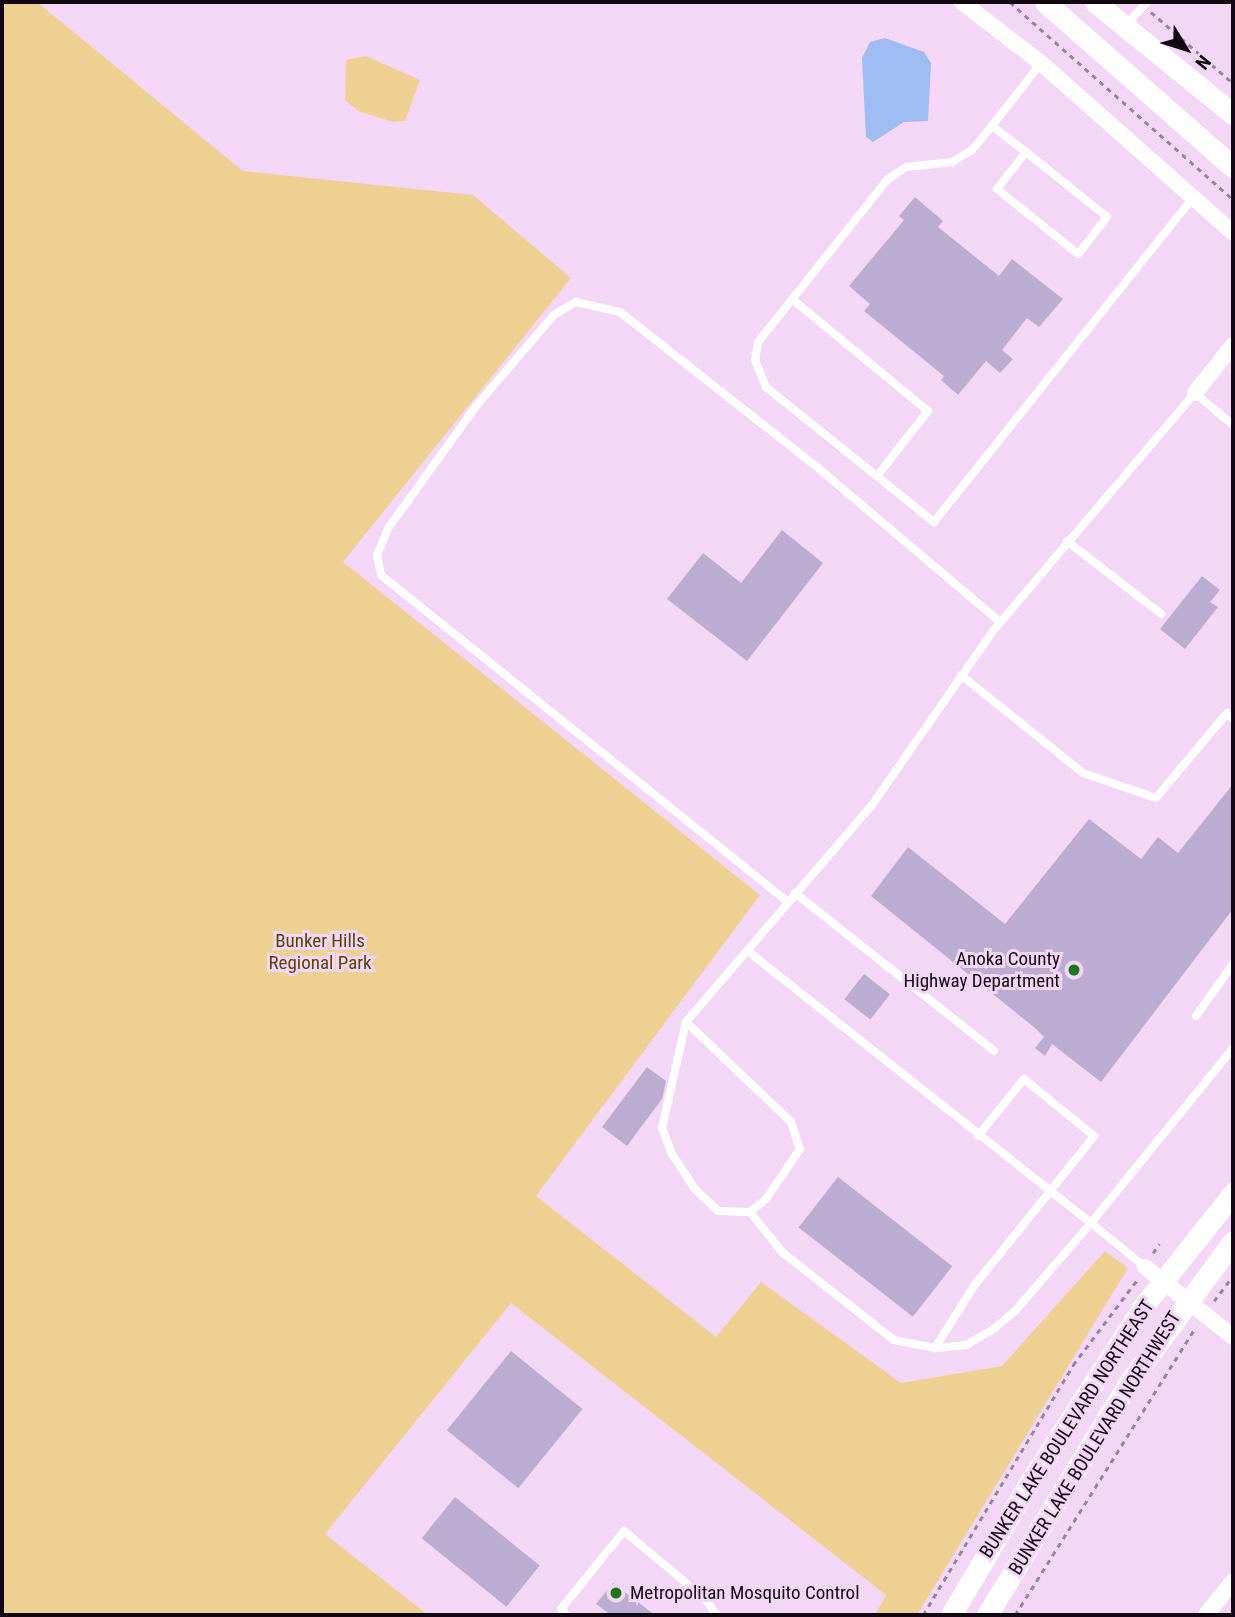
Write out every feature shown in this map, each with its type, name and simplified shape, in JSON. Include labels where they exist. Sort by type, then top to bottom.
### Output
[{"type":"main road","points":[[1045,2],[1233,167]]},
{"type":"main road","points":[[1095,2],[1233,114]]},
{"type":"main road","name":"BUNKER LAKE BOULEVARD NORTHEAST","points":[[951,1615],[1040,1466],[1163,1282],[1233,1193]]},
{"type":"main road","name":"BUNKER LAKE BOULEVARD NORTHWEST","points":[[987,1615],[1102,1424],[1186,1300],[1233,1241]]},
{"type":"street","points":[[962,2],[1041,63],[1233,233]]},
{"type":"street","points":[[1195,393],[1233,345]]},
{"type":"street","points":[[1144,1267],[1233,1337]]},
{"type":"street","points":[[1206,1615],[1233,1581]]},
{"type":"lane","points":[[1125,26],[1145,4]]},
{"type":"lane","points":[[1041,63],[972,150],[952,162],[906,167],[887,180],[758,342],[758,374],[766,387],[934,522],[1194,196]]},
{"type":"lane","points":[[992,126],[1026,152],[1107,217],[1078,254],[997,189],[1026,152]]},
{"type":"lane","points":[[792,299],[928,411],[877,476]]},
{"type":"lane","points":[[788,902],[381,575],[377,555],[389,527],[477,405],[554,316],[576,302],[620,312],[818,468],[1000,622]]},
{"type":"lane","points":[[686,1022],[791,1122],[800,1149],[766,1199],[750,1212],[736,1215],[710,1204],[672,1154],[662,1128],[686,1022],[749,952],[795,893],[893,778],[961,675],[1000,622],[1066,541],[1195,393],[1233,425]]},
{"type":"lane","points":[[1066,541],[1161,614]]},
{"type":"lane","points":[[961,675],[1083,773],[1156,798],[1227,713],[1233,719]]},
{"type":"lane","points":[[795,893],[994,1051]]},
{"type":"lane","points":[[749,952],[1144,1267]]},
{"type":"lane","points":[[1195,1016],[1233,964]]},
{"type":"lane","points":[[750,1212],[783,1253],[894,1339],[935,1348],[966,1345],[992,1330],[1015,1311],[1091,1223],[1233,1048]]},
{"type":"lane","points":[[935,1348],[974,1286],[1094,1136],[1024,1079],[978,1136]]},
{"type":"lane","points":[[567,1615],[561,1609],[624,1531],[704,1598],[717,1615]]},
{"type":"path","points":[[1010,2],[1233,199]]},
{"type":"path","points":[[1145,4],[1233,83]]},
{"type":"path","points":[[1216,1298],[1233,1276]]},
{"type":"path","points":[[923,1615],[1073,1366],[1131,1291]]},
{"type":"path","points":[[1015,1615],[1193,1332]]},
{"type":"green space","name":"Bunker Hills Regional Park","points":[[2,2],[37,2],[243,171],[473,195],[571,278],[343,562],[760,895],[536,1196],[716,1337],[761,1282],[901,1383],[1002,1366],[1105,1251],[1128,1268],[917,1615],[875,1615],[886,1595],[511,1303],[325,1534],[428,1615],[2,1615]]},
{"type":"green space","points":[[366,56],[420,80],[405,121],[393,122],[358,111],[345,100],[346,60]]},
{"type":"water","points":[[885,38],[924,52],[931,63],[928,121],[904,122],[873,142],[866,137],[862,58],[870,42]]},
{"type":"building","points":[[915,197],[943,221],[938,227],[999,276],[1012,259],[1063,299],[1039,327],[1027,318],[1002,350],[1013,359],[1000,373],[986,361],[958,395],[941,380],[944,376],[864,311],[870,304],[849,286],[904,220],[899,216]]},
{"type":"building","points":[[782,530],[823,563],[747,661],[667,599],[703,553],[741,583]]},
{"type":"building","points":[[1202,576],[1220,590],[1210,602],[1218,607],[1185,649],[1160,629]]},
{"type":"building","name":"Anoka County Highway Department","points":[[1233,784],[1233,909],[1101,1082],[1052,1044],[1045,1056],[1035,1048],[1044,1037],[1035,1028],[871,896],[908,847],[1005,924],[1089,819],[1141,859],[1158,837],[1178,853]]},
{"type":"building","points":[[864,974],[890,994],[870,1020],[844,999]]},
{"type":"building","points":[[647,1067],[666,1081],[662,1099],[627,1146],[602,1127]]},
{"type":"building","points":[[838,1177],[952,1266],[913,1317],[799,1227]]},
{"type":"building","points":[[511,1351],[582,1409],[518,1488],[447,1430]]},
{"type":"building","points":[[455,1497],[540,1566],[506,1607],[422,1538]]},
{"type":"building","name":"Metropolitan Mosquito Control","points":[[613,1583],[655,1615],[611,1615],[596,1604]]},
{"type":"place","name":"Anoka County Highway Department","points":[[1074,970]]},
{"type":"place","name":"Metropolitan Mosquito Control","points":[[616,1593]]}]
